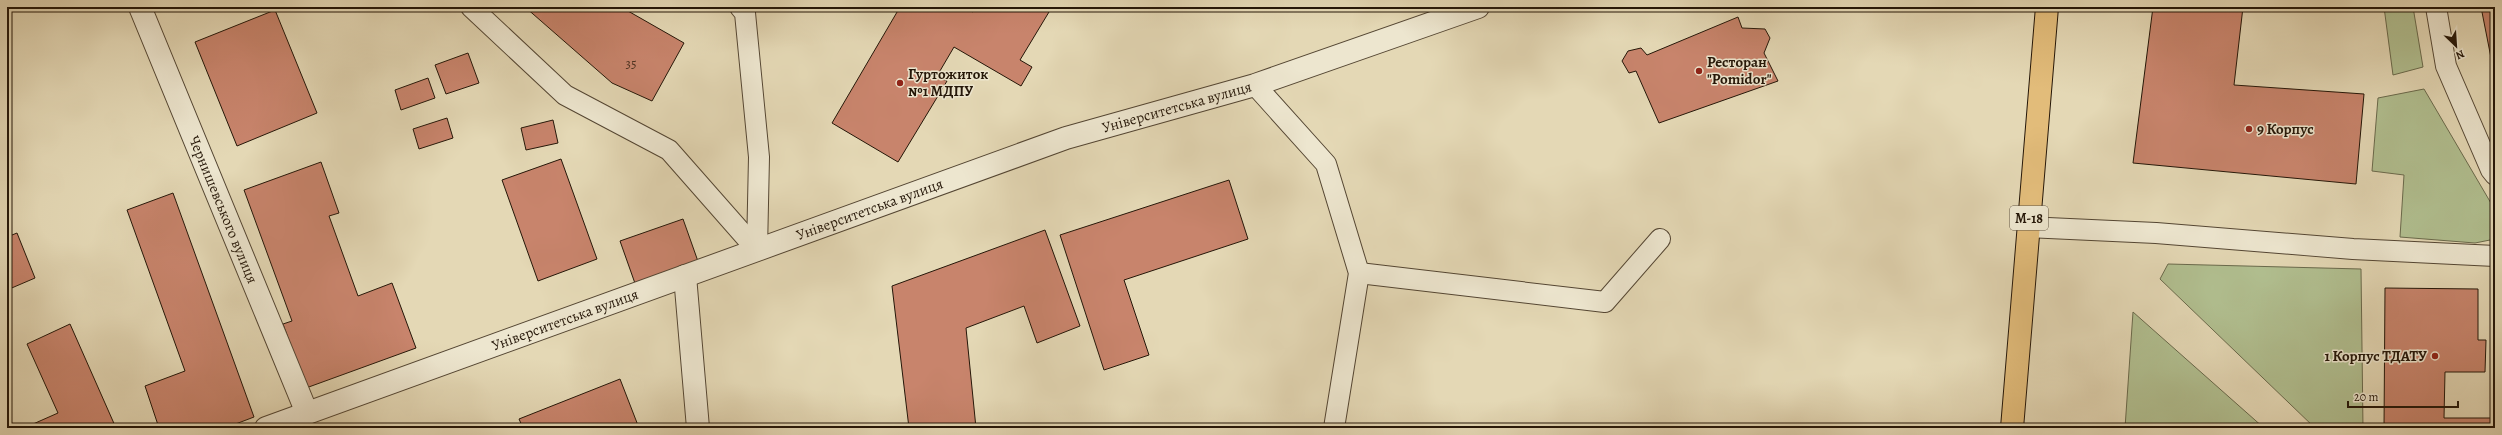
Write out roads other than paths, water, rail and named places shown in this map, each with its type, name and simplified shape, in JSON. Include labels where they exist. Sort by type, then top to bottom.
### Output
[{"type":"highway","name":"М-18","points":[[2012,428],[2047,7]]},
{"type":"street","name":"Чернишевського вулиця","points":[[140,7],[307,413]]},
{"type":"street","name":"Університетська вулиця","points":[[266,428],[1066,138],[1255,85],[1478,7]]},
{"type":"street","points":[[685,276],[698,428]]},
{"type":"lane","points":[[470,7],[565,95],[669,150],[757,250]]},
{"type":"lane","points":[[740,7],[745,13],[758,157],[757,250]]},
{"type":"lane","points":[[2436,7],[2446,66],[2491,170],[2495,175]]},
{"type":"lane","points":[[1255,85],[1326,164],[1359,273],[1334,428]]},
{"type":"lane","points":[[2029,227],[2156,233],[2353,249],[2495,256]]},
{"type":"lane","points":[[1359,273],[1605,302],[1660,239]]},
{"type":"place","name":"Ресторан \"Pomidor\"","points":[[1699,71]]},
{"type":"place","name":"Гуртожиток №1 МДПУ","points":[[900,83]]},
{"type":"place","name":"9 Корпус","points":[[2249,129]]},
{"type":"place","name":"1 Корпус ТДАТУ","points":[[2435,356]]}]
